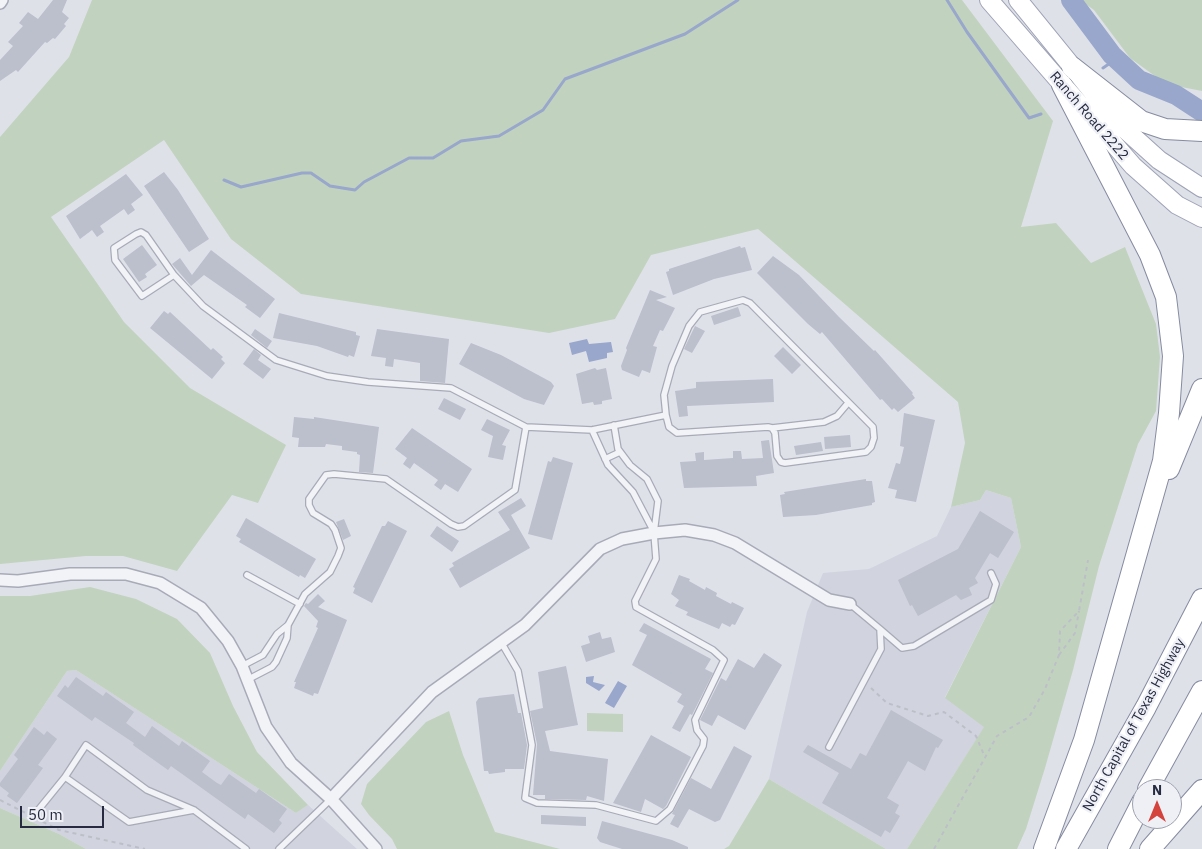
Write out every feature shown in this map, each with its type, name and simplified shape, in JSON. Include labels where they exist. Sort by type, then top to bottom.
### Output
[{"type":"highway","points":[[1072,68],[1141,121],[1165,128],[1194,131]]},
{"type":"highway","points":[[1044,849],[1084,740],[1163,461],[1173,356],[1166,297],[1150,255],[1062,85]]},
{"type":"highway","points":[[1140,540],[1202,389]]},
{"type":"highway","name":"North Capital of Texas Highway","points":[[1066,849],[1146,707],[1202,600]]},
{"type":"highway","points":[[1154,779],[1202,691]]},
{"type":"highway","points":[[1150,849],[1202,790]]},
{"type":"highway","points":[[1118,849],[1132,822]]},
{"type":"main road","name":"Ranch Road 2222","points":[[989,0],[1133,166],[1178,205],[1202,218]]},
{"type":"main road","name":"Ranch Road 2222","points":[[1018,0],[1118,123],[1159,160],[1202,188]]},
{"type":"street","points":[[330,799],[432,692],[525,625],[600,549],[622,539],[686,530],[714,535],[734,543],[829,600],[850,604]]},
{"type":"street","points":[[0,580],[18,581],[70,574],[126,574],[160,583],[201,608],[228,641],[242,666],[266,727],[291,763],[330,799],[376,849]]},
{"type":"lane","points":[[174,275],[142,296],[115,260],[114,248],[136,234],[141,232],[146,235],[174,275],[203,306],[276,360],[327,376],[368,382],[451,388],[526,428],[592,430],[666,415]]},
{"type":"lane","points":[[772,428],[781,462],[866,452],[871,447],[874,438],[873,427],[750,303],[743,300],[700,312],[683,336],[667,385],[664,403],[666,415],[669,427],[677,433],[754,427],[772,428],[824,422],[836,416],[848,403]]},
{"type":"lane","points":[[502,642],[518,671],[532,745],[525,798],[537,803],[596,805],[656,821],[670,809],[703,746],[704,738],[697,730],[695,720],[724,660],[713,650],[636,608],[635,601],[656,559],[654,533],[658,501],[647,479],[630,466],[620,452],[614,425]]},
{"type":"lane","points":[[242,666],[263,654],[277,634],[288,625],[305,594],[330,572],[341,548],[331,524],[313,513],[308,504],[309,499],[326,476],[334,474],[386,479],[451,524],[458,527],[464,526],[515,490],[526,428]]},
{"type":"lane","points":[[592,430],[608,466],[633,492],[654,533]]},
{"type":"lane","points":[[605,459],[620,452]]},
{"type":"lane","points":[[850,604],[902,648],[914,646],[991,600],[996,584],[991,573]]},
{"type":"lane","points":[[247,575],[300,604]]},
{"type":"lane","points":[[247,680],[272,667],[276,662],[287,638],[288,625]]},
{"type":"lane","points":[[829,746],[881,649],[880,629]]},
{"type":"lane","points":[[39,809],[65,777],[86,745],[147,790],[194,810],[246,849]]},
{"type":"lane","points":[[65,777],[129,822],[194,810]]},
{"type":"lane","points":[[280,849],[330,799]]},
{"type":"path","points":[[934,849],[996,736],[1029,716],[1045,689],[1059,656],[1075,633],[1088,560]]},
{"type":"path","points":[[1059,656],[1060,631],[1079,611]]},
{"type":"path","points":[[864,681],[887,703],[928,716],[944,712],[976,736],[984,755]]},
{"type":"path","points":[[0,800],[59,830],[144,849]]},
{"type":"shaded area","points":[[986,490],[1011,498],[1021,547],[945,697],[985,726],[907,849],[886,849],[769,779],[807,612],[823,573],[869,569],[937,536],[951,507],[980,500]]},
{"type":"shaded area","points":[[76,670],[296,813],[308,805],[357,849],[86,849],[59,834],[0,808],[0,771],[67,671]]},
{"type":"green space","points":[[92,0],[962,0],[1053,121],[1021,227],[1056,223],[1091,263],[1125,247],[1156,324],[1160,357],[1156,411],[1138,444],[1099,566],[1073,670],[1045,768],[1026,829],[1017,849],[907,849],[984,727],[945,698],[1021,547],[1011,498],[986,490],[980,500],[951,507],[965,443],[958,402],[758,229],[651,255],[615,319],[549,333],[301,294],[231,239],[164,140],[51,217],[124,322],[190,388],[286,445],[258,503],[232,495],[177,571],[123,556],[86,556],[0,564],[0,137],[69,57]]},
{"type":"green space","points":[[1080,0],[1202,0],[1202,91],[1166,84],[1130,58],[1094,10]]},
{"type":"green space","points":[[90,587],[136,599],[177,619],[210,653],[233,706],[257,752],[308,805],[296,813],[76,670],[67,671],[0,771],[0,596],[30,596]]},
{"type":"green space","points":[[449,711],[463,755],[495,832],[560,849],[397,849],[392,839],[369,815],[361,804],[367,784],[426,722]]},
{"type":"green space","points":[[587,713],[623,714],[623,732],[587,731]]},
{"type":"green space","points":[[769,779],[886,849],[724,849],[729,846]]},
{"type":"green space","points":[[0,808],[59,834],[86,849],[0,849]]},
{"type":"water","points":[[587,339],[589,344],[611,342],[613,352],[607,353],[607,358],[589,362],[586,351],[572,355],[569,343]]},
{"type":"water","points":[[594,676],[593,682],[605,685],[599,691],[586,683],[586,677]]},
{"type":"water","points":[[618,681],[627,686],[614,708],[605,703]]},
{"type":"building","points":[[53,0],[67,0],[62,12],[69,18],[64,24],[66,26],[55,39],[53,38],[47,43],[45,42],[18,72],[16,70],[0,81],[0,60],[13,46],[8,42],[23,26],[19,23],[28,12],[38,19]]},
{"type":"building","points":[[164,172],[178,190],[209,239],[189,252],[144,186]]},
{"type":"building","points":[[126,174],[143,195],[131,204],[135,210],[128,215],[124,209],[100,226],[104,232],[97,237],[92,230],[80,239],[66,216]]},
{"type":"building","points":[[142,245],[157,265],[145,274],[147,277],[139,282],[123,259]]},
{"type":"building","points":[[740,246],[741,248],[745,247],[752,270],[714,279],[673,295],[666,272],[669,269]]},
{"type":"building","points":[[211,250],[275,299],[260,318],[245,307],[247,305],[204,275],[191,286],[172,264],[180,258],[192,275]]},
{"type":"building","points":[[773,256],[799,275],[839,317],[875,350],[913,393],[915,398],[898,412],[894,408],[892,410],[882,399],[880,400],[822,332],[820,334],[808,324],[757,273]]},
{"type":"building","points":[[650,290],[667,297],[656,300],[675,308],[663,331],[660,330],[653,346],[657,347],[650,373],[642,370],[639,377],[622,370],[621,366],[626,348]]},
{"type":"building","points":[[738,307],[741,316],[714,325],[711,316]]},
{"type":"building","points":[[164,311],[168,314],[170,312],[211,350],[213,348],[223,357],[221,359],[225,363],[212,379],[150,328]]},
{"type":"building","points":[[279,313],[356,332],[356,335],[360,336],[354,357],[349,355],[348,357],[317,346],[273,338]]},
{"type":"building","points":[[695,326],[705,331],[692,353],[684,349]]},
{"type":"building","points":[[255,329],[272,341],[267,348],[251,335]]},
{"type":"building","points":[[377,329],[449,339],[445,383],[420,381],[420,363],[394,359],[393,367],[385,366],[386,358],[371,356]]},
{"type":"building","points":[[471,343],[501,355],[551,382],[554,386],[544,405],[524,399],[459,364]]},
{"type":"building","points":[[783,347],[801,365],[792,374],[774,356]]},
{"type":"building","points":[[254,349],[261,355],[258,360],[271,369],[263,379],[243,364]]},
{"type":"building","points":[[595,368],[597,370],[606,368],[612,399],[602,401],[602,404],[594,405],[593,402],[582,404],[576,374]]},
{"type":"building","points":[[773,379],[774,402],[687,406],[688,416],[679,417],[675,391],[696,388],[696,382]]},
{"type":"building","points":[[444,398],[466,409],[460,420],[438,409]]},
{"type":"building","points":[[904,413],[935,420],[916,502],[895,498],[897,490],[888,488],[896,463],[900,464],[904,447],[900,446]]},
{"type":"building","points":[[294,417],[314,419],[314,417],[379,427],[373,473],[359,472],[360,455],[357,452],[342,450],[342,446],[326,444],[325,447],[298,447],[299,438],[292,437]]},
{"type":"building","points":[[487,419],[510,430],[502,445],[506,446],[503,460],[488,457],[493,436],[481,430]]},
{"type":"building","points":[[412,428],[472,469],[458,492],[445,484],[441,490],[434,485],[438,480],[414,463],[410,469],[403,464],[407,458],[395,449]]},
{"type":"building","points":[[850,435],[851,447],[825,449],[824,437]]},
{"type":"building","points":[[769,440],[774,473],[756,476],[757,486],[684,488],[680,462],[696,461],[695,453],[704,452],[704,460],[733,458],[733,451],[741,451],[742,459],[763,458],[761,441]]},
{"type":"building","points":[[821,442],[823,451],[796,455],[794,446]]},
{"type":"building","points":[[553,457],[573,463],[552,540],[528,534],[548,461],[551,462]]},
{"type":"building","points":[[866,479],[866,481],[872,481],[875,502],[872,505],[816,515],[783,517],[780,495],[785,494],[784,492]]},
{"type":"building","points":[[521,498],[526,506],[511,515],[530,548],[460,588],[449,569],[454,566],[452,563],[510,530],[498,512]]},
{"type":"building","points":[[980,511],[1014,532],[998,558],[990,553],[975,578],[978,583],[969,588],[972,595],[961,600],[956,595],[918,616],[912,605],[910,606],[898,580],[958,549]]},
{"type":"building","points":[[246,518],[316,559],[305,578],[300,575],[299,577],[239,542],[241,539],[236,536]]},
{"type":"building","points":[[344,519],[351,536],[343,540],[336,522]]},
{"type":"building","points":[[388,521],[407,531],[372,603],[353,593],[355,588],[353,587],[382,526],[385,526]]},
{"type":"building","points":[[437,526],[459,541],[452,552],[430,536]]},
{"type":"building","points":[[679,575],[690,579],[689,581],[705,590],[706,587],[717,593],[716,596],[731,604],[732,602],[744,608],[735,625],[732,624],[730,627],[722,623],[719,629],[686,615],[688,612],[675,606],[679,600],[671,594]]},
{"type":"building","points":[[318,594],[325,601],[318,607],[347,620],[318,694],[314,693],[313,696],[294,688],[296,682],[294,682],[318,628],[316,627],[318,621],[304,606]]},
{"type":"building","points":[[644,623],[711,659],[705,669],[713,673],[692,715],[690,714],[680,732],[672,728],[684,706],[677,702],[682,694],[632,665],[647,635],[639,631]]},
{"type":"building","points":[[600,632],[602,639],[611,637],[615,652],[586,662],[581,646],[590,643],[588,636]]},
{"type":"building","points":[[764,653],[782,665],[745,730],[718,715],[712,726],[700,720],[721,678],[726,681],[738,659],[754,668]]},
{"type":"building","points":[[566,666],[578,725],[545,731],[550,751],[608,759],[604,801],[587,796],[586,800],[545,799],[545,795],[533,795],[537,744],[530,711],[543,708],[538,672]]},
{"type":"building","points":[[76,677],[103,696],[106,692],[134,712],[126,723],[145,737],[152,726],[179,746],[182,741],[210,761],[202,772],[217,783],[221,785],[229,774],[256,793],[259,789],[287,809],[279,820],[282,823],[274,833],[248,814],[245,819],[171,766],[168,770],[133,745],[134,743],[95,717],[92,721],[57,696],[65,685],[68,688]]},
{"type":"building","points":[[514,694],[518,713],[521,713],[527,745],[524,769],[505,769],[505,772],[489,774],[488,771],[484,771],[476,702],[479,698]]},
{"type":"building","points":[[891,710],[943,740],[938,748],[936,747],[925,771],[908,761],[887,798],[899,805],[895,813],[900,816],[890,833],[885,830],[881,837],[822,803],[839,773],[803,752],[808,745],[851,769],[860,753],[866,756]]},
{"type":"building","points":[[34,727],[44,735],[47,731],[57,739],[38,765],[43,768],[17,803],[7,796],[9,793],[0,786],[0,783],[18,759],[14,755]]},
{"type":"building","points":[[651,735],[691,757],[666,806],[663,809],[645,799],[641,812],[613,803]]},
{"type":"building","points":[[734,746],[752,756],[720,820],[715,822],[689,809],[678,828],[670,824],[675,815],[672,814],[691,778],[711,789]]},
{"type":"building","points":[[541,815],[586,817],[586,826],[541,824]]},
{"type":"building","points":[[602,821],[672,840],[688,847],[688,849],[622,849],[600,842],[597,838]]},
{"type":"waterway","points":[[224,180],[241,187],[302,173],[311,173],[330,186],[355,190],[364,182],[409,158],[433,158],[461,141],[499,136],[543,110],[565,79],[685,34],[738,0]]},
{"type":"waterway","points":[[947,0],[967,32],[1029,118],[1041,114]]},
{"type":"waterway","points":[[1071,0],[1112,55],[1139,80],[1176,95],[1202,112]]},
{"type":"waterway","points":[[1103,68],[1116,59]]}]
